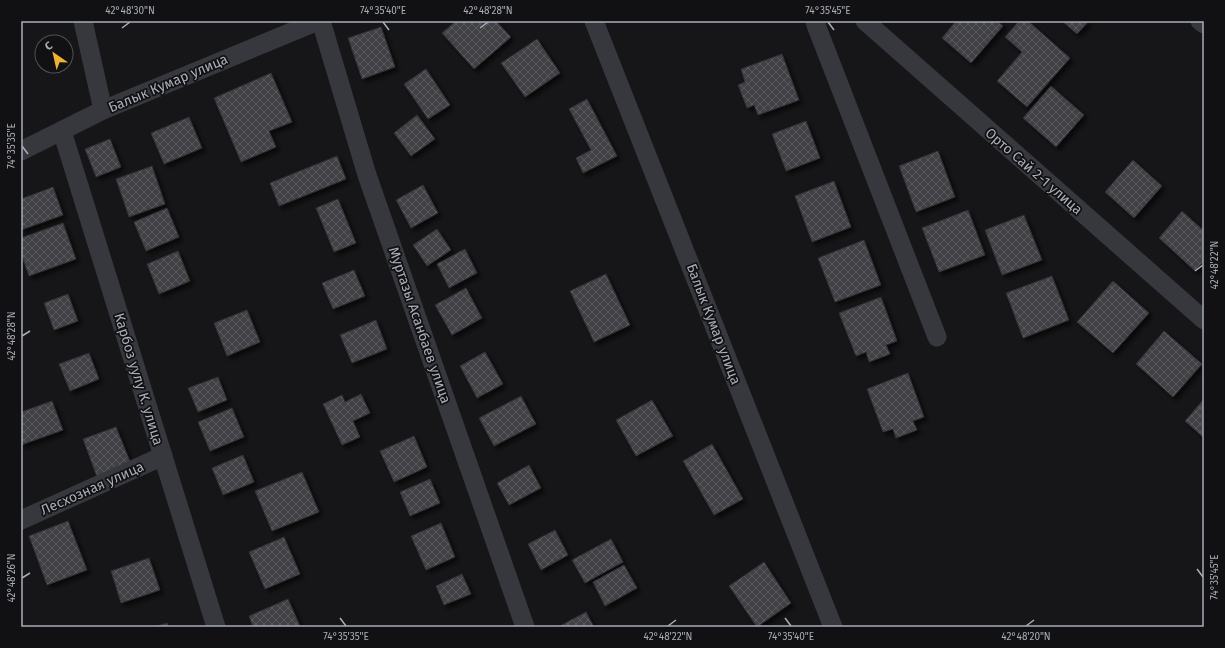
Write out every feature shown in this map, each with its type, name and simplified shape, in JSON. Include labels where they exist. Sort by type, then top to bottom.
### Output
[{"type":"street","points":[[83,21],[103,110]]},
{"type":"street","name":"Балык Кумар улица","points":[[21,151],[103,110],[320,21]]},
{"type":"street","name":"Муртазы Асанбаев улица","points":[[320,21],[367,175],[526,627]]},
{"type":"street","name":"Балык Кумар улица","points":[[594,21],[833,627]]},
{"type":"street","points":[[815,21],[937,337]]},
{"type":"street","name":"Орто Сай 2-1 улица","points":[[865,21],[1204,320]]},
{"type":"street","points":[[1200,21],[1204,24]]},
{"type":"street","name":"Карбоз уулу К. улица","points":[[62,131],[216,627]]},
{"type":"street","name":"Лесхозная улица","points":[[21,520],[163,456]]},
{"type":"building","points":[[456,21],[496,21],[511,37],[474,69],[442,33]]},
{"type":"building","points":[[956,21],[997,21],[1003,26],[971,63],[942,38]]},
{"type":"building","points":[[1019,21],[1028,21],[1070,58],[1027,107],[997,81],[1022,52],[1005,37]]},
{"type":"building","points":[[1062,21],[1089,21],[1077,34]]},
{"type":"building","points":[[381,27],[395,67],[362,79],[348,38]]},
{"type":"building","points":[[537,39],[560,73],[525,97],[501,63]]},
{"type":"building","points":[[782,54],[799,100],[758,115],[754,105],[747,108],[738,85],[745,82],[741,69]]},
{"type":"building","points":[[426,69],[450,105],[428,119],[404,84]]},
{"type":"building","points":[[271,73],[292,122],[269,131],[276,147],[241,162],[214,98]]},
{"type":"building","points":[[1051,86],[1084,115],[1056,147],[1023,118]]},
{"type":"building","points":[[587,99],[617,156],[583,173],[576,158],[591,150],[569,109]]},
{"type":"building","points":[[417,115],[435,139],[411,156],[394,133]]},
{"type":"building","points":[[189,117],[202,148],[164,164],[151,133]]},
{"type":"building","points":[[806,121],[820,158],[786,171],[772,134]]},
{"type":"building","points":[[110,139],[121,167],[96,177],[85,149]]},
{"type":"building","points":[[938,151],[955,197],[916,212],[899,166]]},
{"type":"building","points":[[337,156],[346,179],[279,206],[270,183]]},
{"type":"building","points":[[1133,160],[1162,186],[1134,218],[1105,192]]},
{"type":"building","points":[[152,166],[165,204],[129,217],[116,179]]},
{"type":"building","points":[[834,181],[851,227],[812,242],[795,196]]},
{"type":"building","points":[[423,185],[438,213],[411,228],[396,200]]},
{"type":"building","points":[[53,187],[63,215],[21,230],[21,199]]},
{"type":"building","points":[[338,199],[356,243],[334,252],[316,208]]},
{"type":"building","points":[[167,208],[179,237],[146,251],[134,222]]},
{"type":"building","points":[[968,210],[985,255],[939,272],[922,228]]},
{"type":"building","points":[[1182,211],[1204,231],[1204,261],[1195,271],[1159,238]]},
{"type":"building","points":[[1024,215],[1042,260],[1002,275],[985,230]]},
{"type":"building","points":[[63,223],[76,259],[29,276],[21,253],[21,238]]},
{"type":"building","points":[[437,229],[451,250],[427,266],[413,245]]},
{"type":"building","points":[[864,240],[881,285],[835,302],[818,258]]},
{"type":"building","points":[[465,249],[477,273],[449,288],[437,264]]},
{"type":"building","points":[[178,251],[190,281],[159,294],[147,264]]},
{"type":"building","points":[[354,270],[365,296],[333,309],[322,283]]},
{"type":"building","points":[[606,274],[630,325],[594,342],[570,291]]},
{"type":"building","points":[[1052,276],[1069,320],[1023,338],[1006,293]]},
{"type":"building","points":[[1113,281],[1149,313],[1113,353],[1077,322]]},
{"type":"building","points":[[466,288],[482,318],[452,335],[435,305]]},
{"type":"building","points":[[68,294],[78,321],[54,330],[44,303]]},
{"type":"building","points":[[881,297],[897,341],[886,345],[890,354],[869,362],[866,352],[856,356],[839,313]]},
{"type":"building","points":[[247,310],[260,342],[227,356],[214,323]]},
{"type":"building","points":[[376,320],[387,349],[352,363],[340,335]]},
{"type":"building","points":[[1164,331],[1202,364],[1173,397],[1136,364]]},
{"type":"building","points":[[485,352],[503,384],[477,398],[460,366]]},
{"type":"building","points":[[89,353],[99,379],[70,391],[59,364]]},
{"type":"building","points":[[908,373],[924,417],[913,421],[917,430],[896,438],[893,429],[883,432],[867,389]]},
{"type":"building","points":[[218,377],[227,400],[198,412],[188,388]]},
{"type":"building","points":[[361,394],[370,413],[353,421],[360,437],[342,445],[323,404],[342,395],[345,402]]},
{"type":"building","points":[[521,396],[536,424],[494,446],[479,418]]},
{"type":"building","points":[[1204,399],[1204,438],[1185,421]]},
{"type":"building","points":[[652,400],[673,436],[636,456],[616,420]]},
{"type":"building","points":[[52,401],[63,430],[21,445],[21,412]]},
{"type":"building","points":[[232,408],[244,437],[210,451],[198,422]]},
{"type":"building","points":[[116,427],[131,464],[97,477],[83,439]]},
{"type":"building","points":[[414,436],[427,467],[394,482],[380,451]]},
{"type":"building","points":[[712,444],[743,499],[714,515],[683,461]]},
{"type":"building","points":[[243,455],[254,482],[223,495],[212,468]]},
{"type":"building","points":[[529,465],[541,488],[509,505],[497,483]]},
{"type":"building","points":[[302,472],[319,512],[272,531],[255,491]]},
{"type":"building","points":[[430,479],[440,503],[410,516],[400,492]]},
{"type":"building","points":[[68,521],[87,570],[47,585],[29,536]]},
{"type":"building","points":[[441,523],[455,557],[426,570],[411,536]]},
{"type":"building","points":[[555,530],[568,555],[541,570],[528,544]]},
{"type":"building","points":[[284,537],[300,574],[265,589],[249,552]]},
{"type":"building","points":[[611,539],[623,562],[585,583],[572,560]]},
{"type":"building","points":[[149,558],[160,590],[121,603],[111,571]]},
{"type":"building","points":[[764,562],[791,603],[757,627],[729,586]]},
{"type":"building","points":[[624,565],[637,588],[605,606],[593,582]]},
{"type":"building","points":[[462,574],[471,594],[444,605],[436,586]]},
{"type":"building","points":[[288,599],[300,626],[253,627],[249,616]]},
{"type":"building","points":[[586,612],[594,627],[558,627]]},
{"type":"building","points":[[167,623],[169,627],[154,627]]}]
